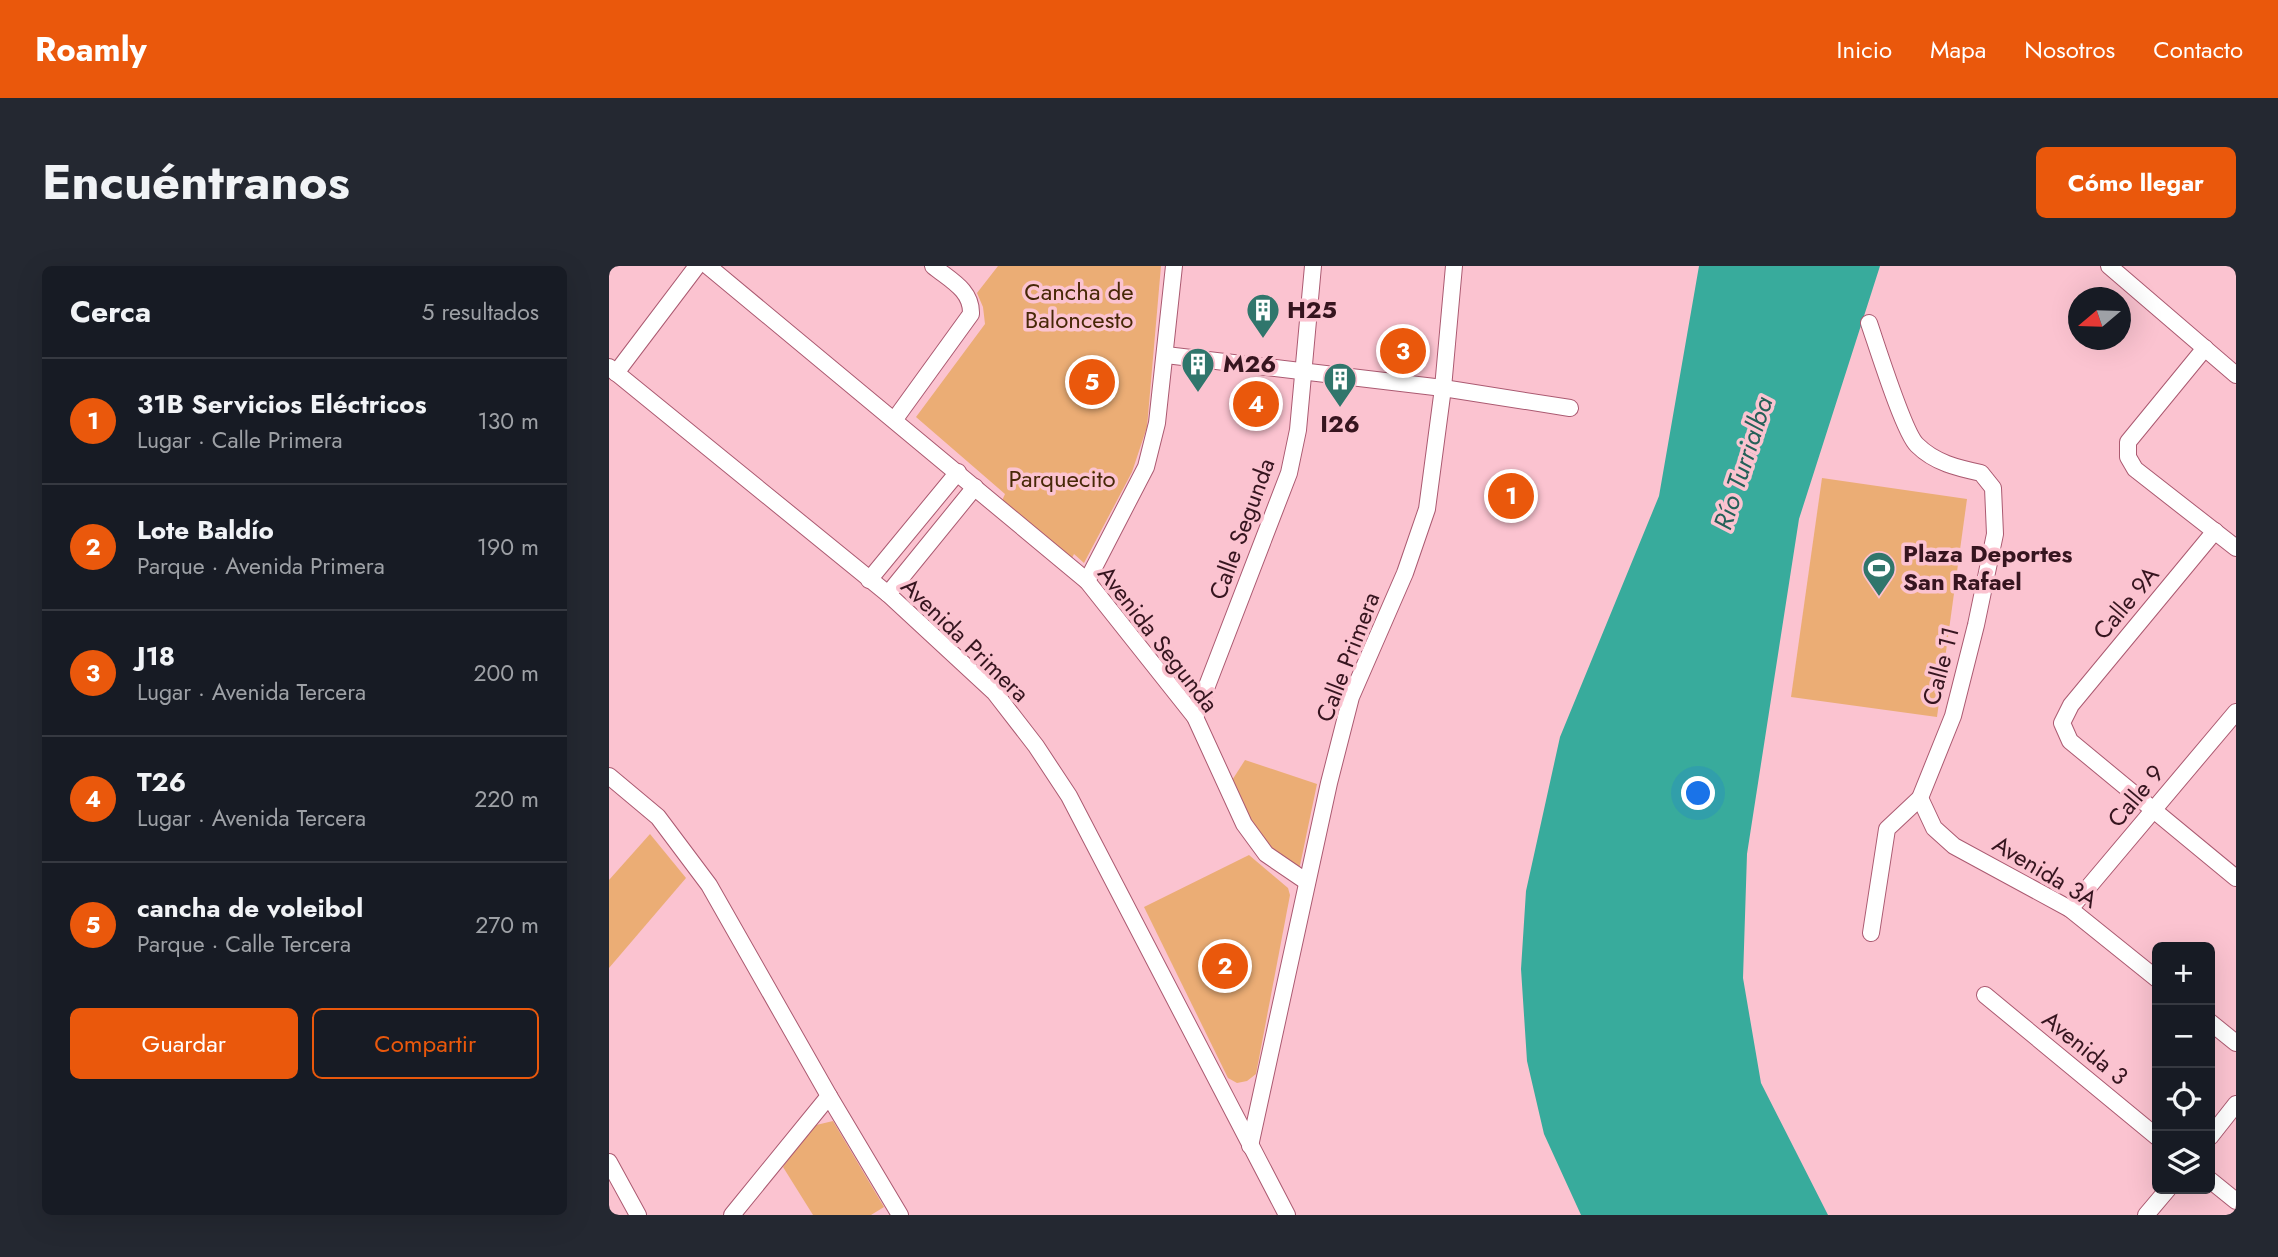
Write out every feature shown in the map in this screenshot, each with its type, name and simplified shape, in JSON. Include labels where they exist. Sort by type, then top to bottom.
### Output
[{"type":"street","points":[[613,370],[698,266]]},
{"type":"street","name":"Avenida Segunda","points":[[708,266],[1087,581],[1195,717],[1244,824],[1266,855],[1307,882]]},
{"type":"street","points":[[895,419],[971,314],[972,304],[967,293],[933,266]]},
{"type":"street","points":[[1087,581],[1146,467],[1157,423],[1174,266]]},
{"type":"street","name":"Calle Segunda","points":[[1195,717],[1289,473],[1298,430],[1313,266]]},
{"type":"street","name":"Calle Primera","points":[[1250,1146],[1329,783],[1351,697],[1405,573],[1427,509],[1443,388],[1454,266]]},
{"type":"street","points":[[2109,266],[2236,375]]},
{"type":"street","name":"Calle 11","points":[[1869,323],[1915,444],[1948,466],[1981,473],[1993,488],[1996,534],[1953,716],[1920,798],[1887,829],[1871,933]]},
{"type":"street","points":[[2205,348],[2128,442],[2128,457],[2135,469],[2236,548]]},
{"type":"street","points":[[1166,355],[1443,388],[1570,408]]},
{"type":"street","name":"Avenida Primera","points":[[613,370],[888,594],[995,693],[1036,746],[1069,796],[1287,1215]]},
{"type":"street","points":[[869,580],[958,472]]},
{"type":"street","points":[[888,594],[975,487]]},
{"type":"street","name":"Calle 9A","points":[[2155,809],[2070,741],[2062,723],[2071,705],[2215,531]]},
{"type":"street","name":"Calle 9","points":[[2070,909],[2236,712]]},
{"type":"street","points":[[609,776],[658,817],[709,885],[900,1215]]},
{"type":"street","name":"Avenida 3A","points":[[1920,798],[1934,828],[1954,846],[2070,909],[2152,975]]},
{"type":"street","points":[[2155,809],[2236,878]]},
{"type":"street","name":"Avenida 3","points":[[1985,995],[2152,1133]]},
{"type":"street","points":[[2215,1026],[2236,1043]]},
{"type":"street","points":[[732,1215],[829,1096]]},
{"type":"street","points":[[2215,1131],[2236,1104]]},
{"type":"street","points":[[609,1162],[638,1215]]},
{"type":"street","points":[[2215,1184],[2236,1201]]},
{"type":"street","points":[[2146,1215],[2164,1194]]},
{"type":"green space","points":[[998,266],[1161,266],[1147,427],[1132,472],[1084,563],[1074,554],[1071,560],[1001,503],[1005,494],[916,417],[985,324],[983,307],[977,293]]},
{"type":"green space","name":"Plaza Deportes San Rafael","points":[[1822,478],[1967,499],[1937,717],[1791,697]]},
{"type":"green space","points":[[1245,760],[1317,784],[1298,875],[1253,835],[1229,785]]},
{"type":"green space","points":[[650,834],[686,878],[609,968],[609,880]]},
{"type":"green space","points":[[1249,855],[1288,888],[1290,895],[1256,1074],[1247,1081],[1237,1083],[1228,1078],[1144,907]]},
{"type":"green space","points":[[833,1121],[884,1207],[871,1215],[813,1215],[783,1167],[812,1126]]},
{"type":"water","name":"Río Turrialba","points":[[1699,266],[1880,266],[1799,519],[1747,854],[1743,978],[1761,1083],[1828,1215],[1581,1215],[1544,1134],[1527,1061],[1521,969],[1526,891],[1560,737],[1659,496]]},
{"type":"place","name":"H25","points":[[1263,340]]},
{"type":"place","name":"J18","points":[[1403,351]]},
{"type":"place","name":"cancha de voleibol","points":[[1092,382]]},
{"type":"place","name":"M26","points":[[1198,394]]},
{"type":"place","name":"T26","points":[[1256,404]]},
{"type":"place","name":"I26","points":[[1340,409]]},
{"type":"place","name":"31B Servicios Eléctricos","points":[[1511,496]]},
{"type":"place","name":"Plaza Deportes San Rafael","points":[[1879,598]]},
{"type":"place","name":"Lote Baldío","points":[[1225,966]]},
{"type":"park label","name":"Cancha de Baloncesto","points":[[1079,306]]},
{"type":"park label","name":"Parquecito","points":[[1062,479]]}]
